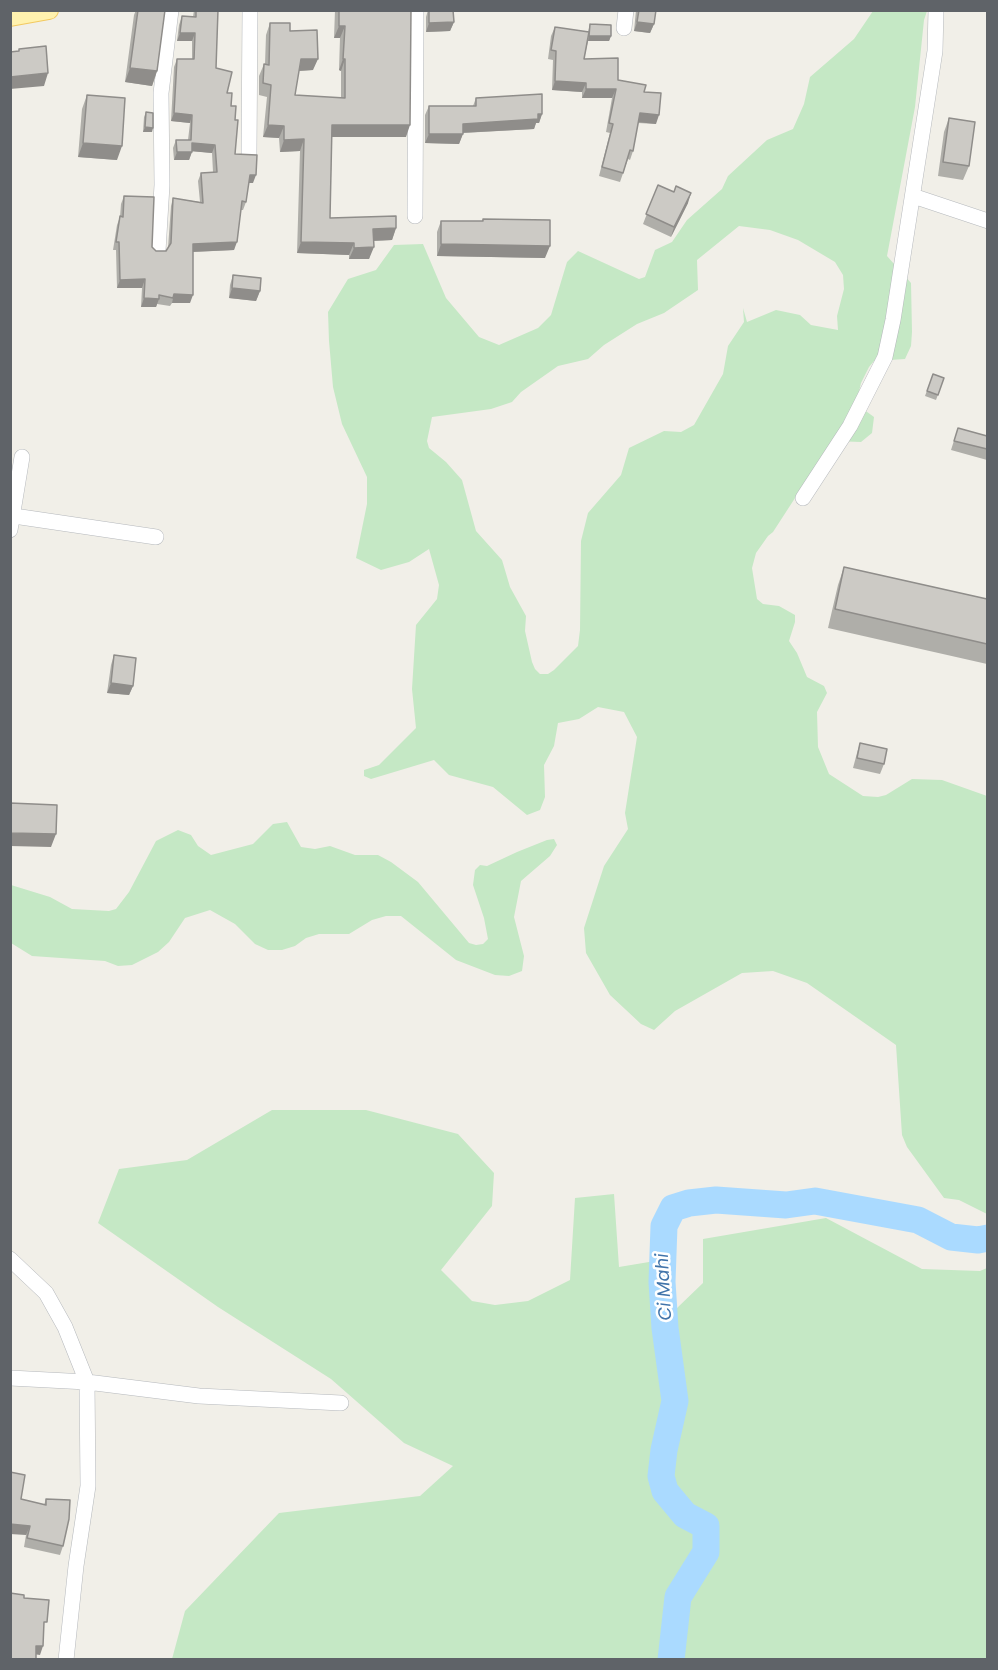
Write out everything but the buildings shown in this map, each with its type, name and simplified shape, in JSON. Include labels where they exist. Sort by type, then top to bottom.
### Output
[{"type":"main road","points":[[10,16],[49,10]]},
{"type":"street","points":[[158,251],[162,185],[161,93],[171,10]]},
{"type":"street","points":[[249,154],[250,10]]},
{"type":"street","points":[[415,216],[416,10]]},
{"type":"street","points":[[624,28],[626,10]]},
{"type":"street","points":[[803,498],[849,426],[885,357],[893,320],[936,51],[936,10]]},
{"type":"street","points":[[913,196],[987,221]]},
{"type":"street","points":[[22,457],[12,523],[156,537]]},
{"type":"street","points":[[10,1259],[46,1293],[65,1327],[87,1382],[88,1486],[76,1566],[66,1659]]},
{"type":"street","points":[[10,1378],[87,1382],[199,1396],[341,1403]]},
{"type":"green space","points":[[873,11],[927,11],[924,20],[915,107],[887,256],[911,283],[911,346],[905,359],[874,361],[869,367],[861,383],[858,396],[863,409],[874,417],[872,433],[861,442],[832,441],[773,532],[756,553],[752,568],[757,599],[763,604],[779,606],[795,615],[789,641],[807,677],[824,686],[827,693],[817,712],[818,747],[829,774],[863,796],[886,795],[912,779],[942,780],[987,796],[987,1214],[959,1200],[944,1198],[907,1147],[902,1135],[896,1045],[807,983],[773,971],[742,973],[675,1011],[654,1030],[641,1024],[610,995],[586,953],[584,928],[604,866],[628,829],[625,813],[637,737],[624,712],[598,707],[579,719],[558,723],[554,746],[544,765],[545,797],[540,810],[527,815],[493,787],[449,775],[434,760],[371,779],[364,776],[364,770],[379,765],[416,728],[412,689],[416,625],[437,599],[439,585],[429,549],[409,562],[381,570],[356,558],[367,504],[367,477],[342,424],[333,387],[328,312],[348,279],[376,270],[394,245],[423,244],[446,298],[479,337],[499,345],[538,328],[551,315],[567,262],[578,251],[639,279],[645,277],[655,250],[672,242],[687,220],[722,189],[728,176],[767,140],[793,129],[804,104],[810,77],[854,39]],"holes":[[[739,226],[770,230],[798,240],[835,262],[843,275],[844,289],[837,316],[838,330],[811,325],[800,315],[776,310],[747,322],[743,308],[744,322],[728,346],[723,374],[694,425],[681,432],[664,431],[629,448],[621,475],[588,513],[581,541],[578,646],[554,670],[548,674],[540,674],[532,662],[525,631],[526,616],[510,587],[502,560],[476,531],[462,480],[429,448],[427,441],[432,417],[491,409],[512,402],[521,392],[558,366],[588,359],[604,345],[637,324],[664,313],[698,290],[697,260]]]},
{"type":"green space","points":[[287,822],[301,847],[315,849],[330,846],[355,855],[378,855],[391,862],[418,882],[469,943],[476,945],[483,944],[488,939],[473,885],[475,870],[480,865],[487,866],[554,839],[557,845],[550,856],[521,881],[514,917],[524,956],[522,971],[509,976],[495,975],[456,960],[401,916],[386,916],[372,920],[349,934],[319,934],[306,938],[295,946],[282,950],[268,950],[255,944],[235,924],[210,910],[185,918],[169,942],[158,952],[132,965],[118,966],[105,961],[32,956],[11,943],[11,885],[50,897],[72,909],[109,911],[116,909],[129,892],[156,841],[178,830],[191,835],[198,846],[211,855],[253,844],[273,824]]},
{"type":"green space","points":[[272,1110],[366,1110],[458,1134],[494,1173],[492,1206],[441,1270],[472,1301],[495,1305],[528,1301],[570,1280],[575,1198],[614,1194],[619,1267],[655,1261],[677,1308],[703,1283],[703,1239],[826,1218],[922,1269],[980,1271],[987,1268],[987,1659],[172,1659],[185,1611],[279,1513],[420,1496],[453,1466],[404,1443],[331,1379],[218,1307],[98,1223],[119,1169],[187,1160]]},
{"type":"waterway","name":"Ci Mahi","points":[[671,1660],[678,1597],[706,1552],[706,1526],[685,1515],[665,1491],[661,1476],[664,1450],[675,1401],[665,1328],[662,1282],[664,1226],[673,1208],[689,1203],[716,1200],[786,1205],[815,1201],[918,1220],[951,1237],[978,1240],[988,1238]]}]
